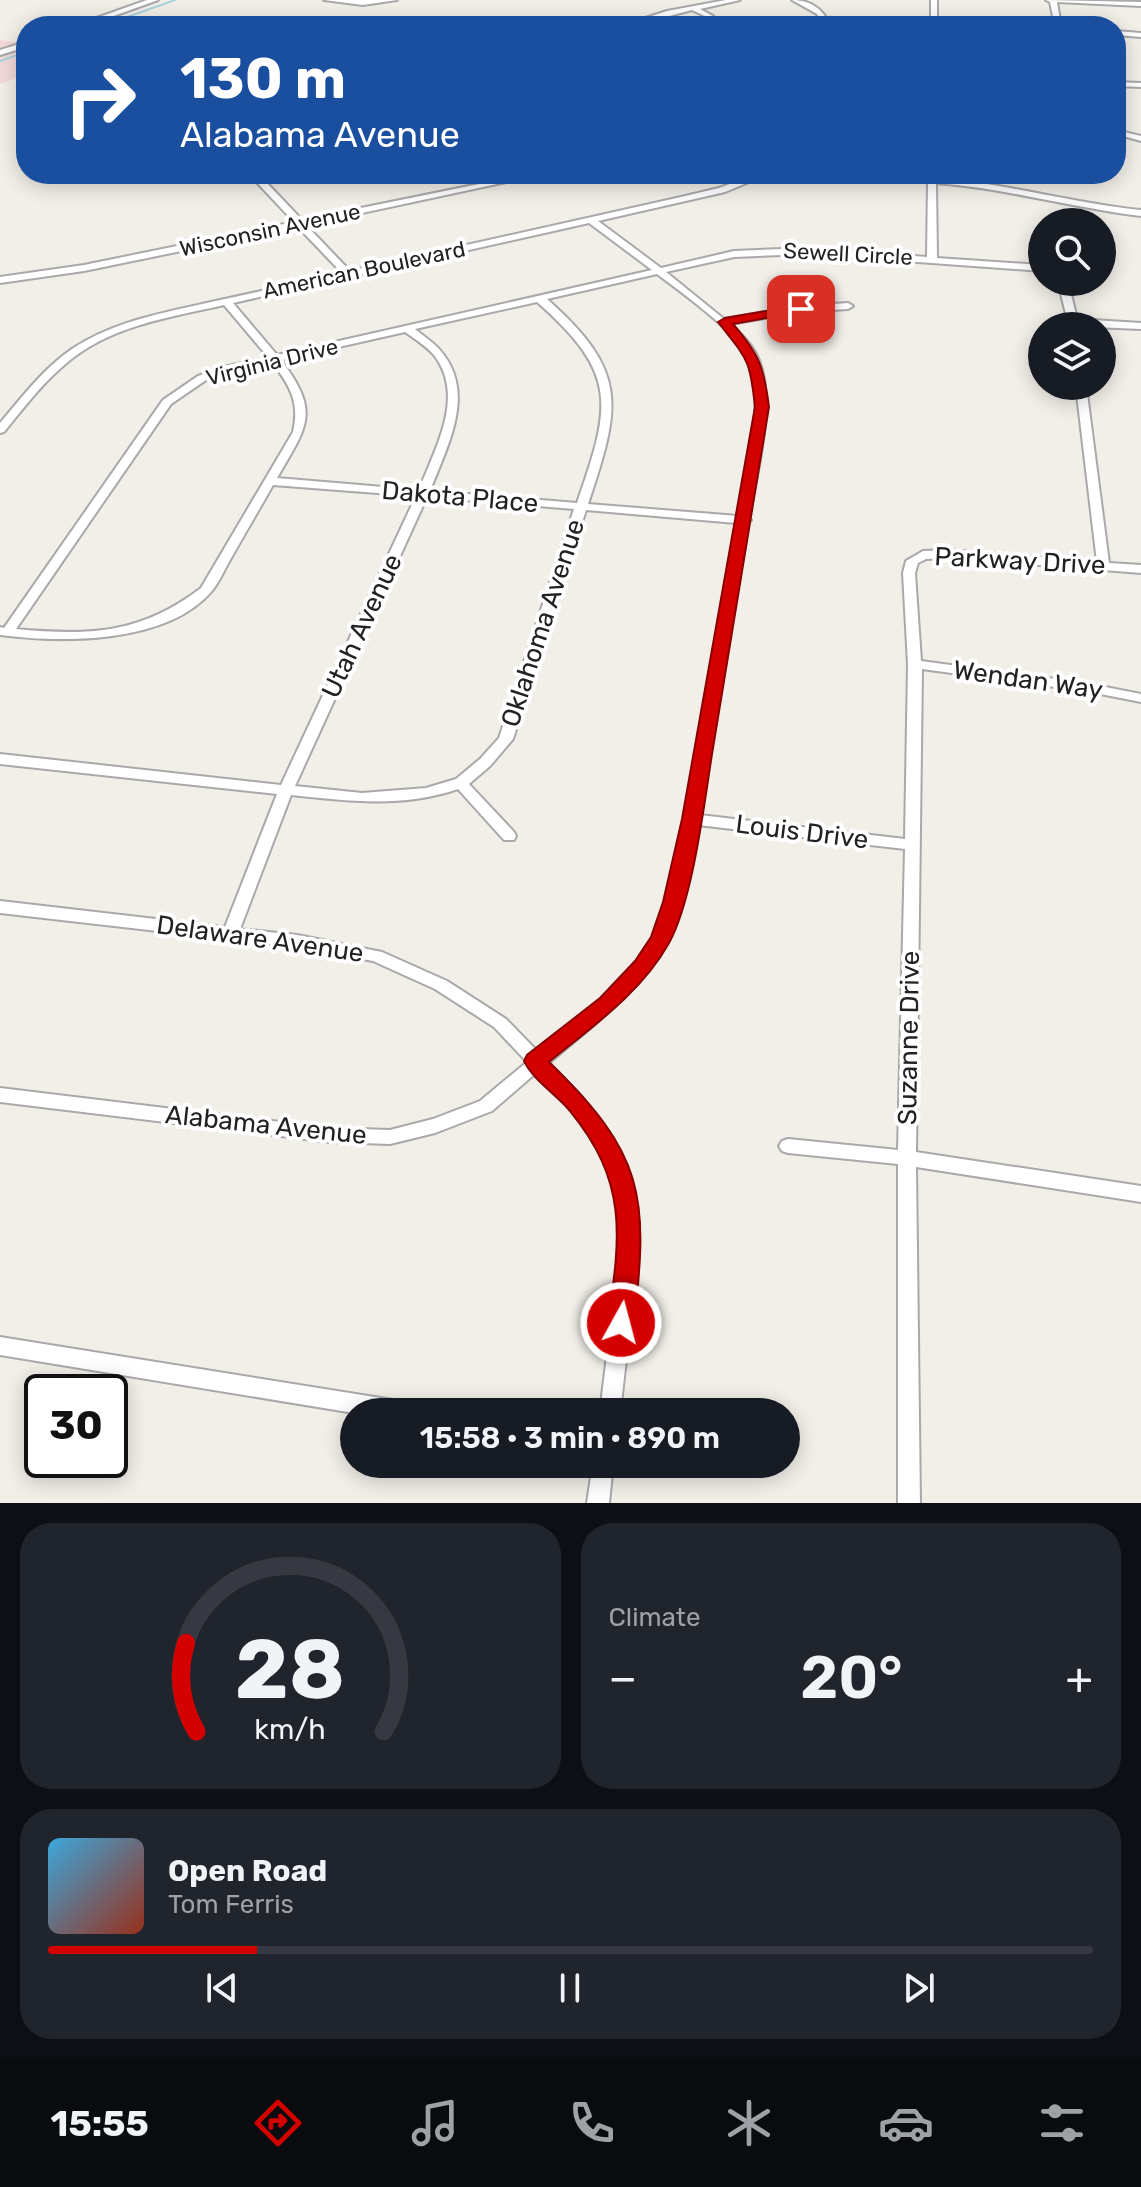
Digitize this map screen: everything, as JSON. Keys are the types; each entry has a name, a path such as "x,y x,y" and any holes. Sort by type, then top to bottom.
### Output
{"street":[{"path":"105,16 148,0"},
{"path":"327,0 351,3 394,0"},
{"path":"651,16 737,0"},
{"path":"795,0 824,16"},
{"path":"1052,0 1141,4"},
{"path":"693,8 709,16"},
{"path":"262,184 348,274"},
{"name":"Wisconsin Avenue","path":"0,280 63,272 492,184"},
{"name":"American Boulevard","path":"0,430 49,371 85,342 139,321 738,184"},
{"path":"932,184 932,259"},
{"path":"978,184 1097,208 1141,213"},
{"name":"Alabama Avenue","path":"0,1095 330,1135 390,1137 435,1126 486,1106 535,1061 607,1003 642,967 660,939 673,902 692,819 762,407 758,372 751,353 725,322 591,220"},
{"name":"Sewell Circle","path":"657,271 700,259 774,250 1028,267"},
{"name":"Virginia Drive","path":"3,632 167,402 202,378 657,271"},
{"name":"Oklahoma Avenue","path":"0,759 286,790 391,797 460,783 487,760 506,739 606,415 606,384 590,350 573,329 538,297"},
{"path":"3,632 67,637 107,635 152,625 187,608 206,590 298,432 302,413 298,394 225,300"},
{"path":"725,322 801,309 848,306"},
{"path":"1116,325 1141,326"},
{"name":"Utah Avenue","path":"230,934 286,790 423,493 450,424 454,390 447,367 435,350 408,329"},
{"path":"1083,400 1103,565"},
{"name":"Dakota Place","path":"271,481 745,520"},
{"name":"Parkway Drive","path":"909,573 912,561 923,555 1141,569"},
{"name":"Suzanne Drive","path":"909,573 915,664 907,1158 909,1503"},
{"name":"Wendan Way","path":"915,664 1085,687 1141,698"},
{"path":"460,783 509,836"},
{"name":"Louis Drive","path":"692,819 912,845"},
{"name":"Delaware Avenue","path":"0,907 297,941 376,956 441,985 500,1023 576,1102 603,1137 621,1174 629,1213 628,1264 612,1398"},
{"path":"788,1146 907,1158 1141,1194"},
{"path":"0,1346 340,1401"},
{"path":"598,1503 601,1478"}],"shaded area":[{"path":"0,40 16,42 16,78 0,84"}],"waterway":[{"path":"130,16 175,0"},
{"path":"0,61 16,55"}],"route":[{"path":"621,1323 628,1264 629,1213 621,1174 603,1137 576,1102 535,1061 607,1003 642,967 660,939 673,902 692,819 762,407 758,372 751,353 725,322 801,309"}]}
